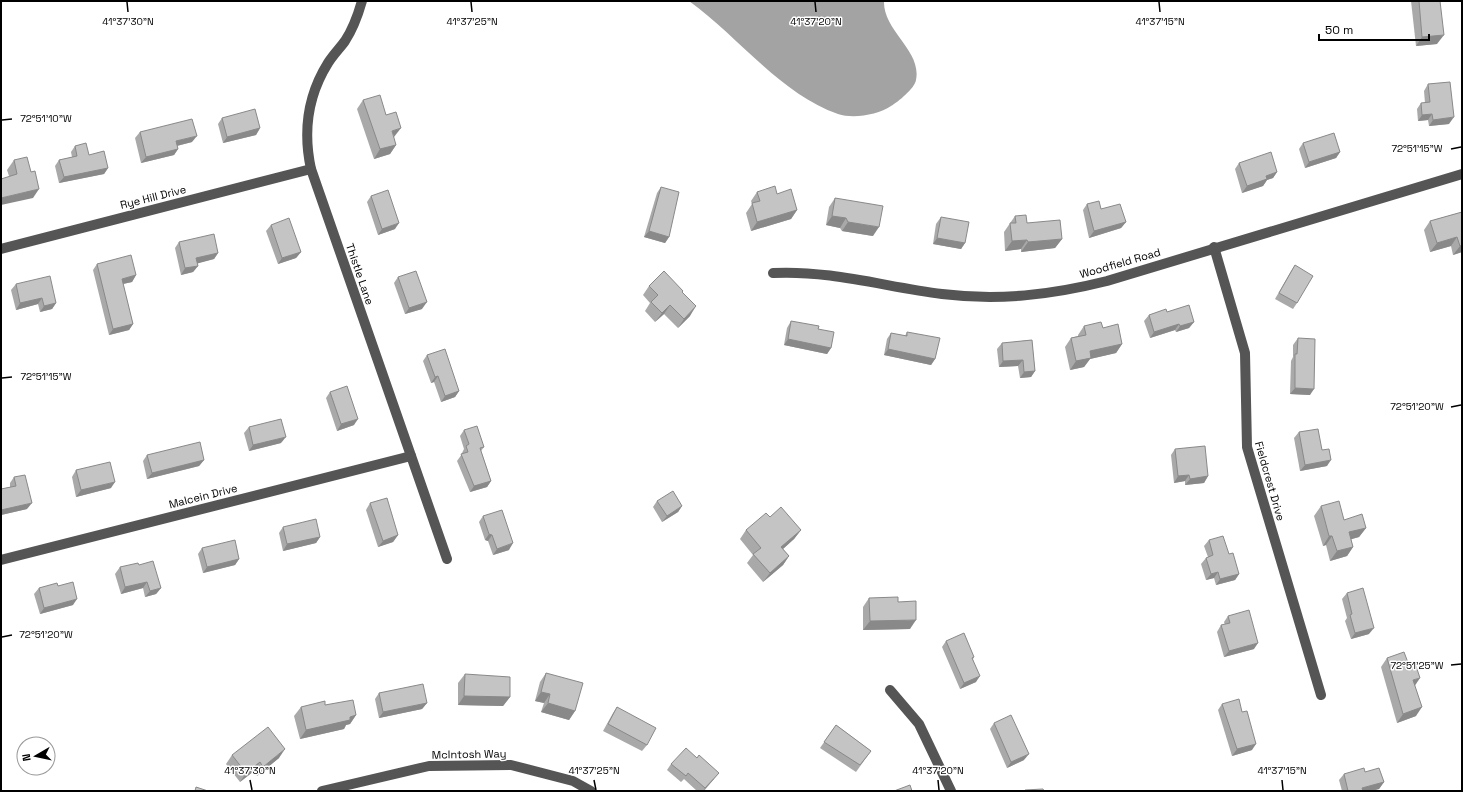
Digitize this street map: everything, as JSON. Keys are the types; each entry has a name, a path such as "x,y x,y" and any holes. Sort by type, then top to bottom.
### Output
{"street":[{"name":"Thistle Lane","path":"362,1 355,22 318,81 310,103 307,128 307,150 311,169 447,559"},
{"name":"Rye Hill Drive","path":"1,249 311,169"},
{"name":"Woodfield Road","path":"774,273 799,272 942,294 1015,297 1086,286 1462,174"},
{"name":"Fieldcrest Drive","path":"1214,248 1245,353 1246,447 1322,695"},
{"name":"Malcein Drive","path":"1,560 411,456"},
{"path":"890,690 919,724 951,791"},
{"name":"McIntosh Way","path":"322,791 429,766 511,765 573,781 591,791"}],"shaded area":[{"path":"689,1 884,1 885,12 889,22 913,59 916,69 915,83 913,87 898,101 879,112 858,116 838,114 817,105 778,79 707,15"}],"building":[{"path":"1419,1 1440,1 1444,35 1422,37"},
{"path":"1450,82 1454,117 1433,120 1432,114 1422,115 1421,103 1430,102 1428,84"},
{"path":"380,95 386,115 396,112 401,128 392,131 396,145 380,149 363,100"},
{"path":"255,109 260,128 227,137 222,118"},
{"path":"192,119 197,136 176,141 178,149 146,157 140,132"},
{"path":"1334,133 1340,152 1309,162 1303,143"},
{"path":"86,143 89,155 104,151 108,168 64,177 59,160 77,156 75,146"},
{"path":"1271,152 1277,172 1266,176 1267,179 1247,186 1239,163"},
{"path":"27,157 31,172 35,171 39,189 1,198 1,179 17,174 14,160"},
{"path":"775,186 777,194 791,189 797,210 757,222 752,203 760,201 757,192"},
{"path":"661,187 679,192 669,237 649,231"},
{"path":"388,190 399,223 382,229 371,196"},
{"path":"835,198 883,206 879,227 848,222 846,218 832,216"},
{"path":"1099,201 1101,209 1120,204 1126,222 1094,231 1087,204"},
{"path":"1462,212 1462,245 1460,246 1457,237 1437,243 1430,221"},
{"path":"1026,215 1027,223 1060,220 1062,239 1028,242 1027,240 1012,241 1010,223 1016,223 1015,216"},
{"path":"941,217 969,222 965,243 937,238"},
{"path":"289,218 301,252 282,258 271,225"},
{"path":"214,234 218,253 196,258 198,266 185,268 179,242"},
{"path":"131,255 136,275 122,279 133,324 113,329 97,264"},
{"path":"1295,265 1313,276 1297,303 1279,293"},
{"path":"416,271 427,302 409,308 398,277"},
{"path":"664,271 696,306 684,319 670,305 662,313 651,302 658,295 649,286"},
{"path":"50,276 56,303 44,306 42,298 20,303 16,284"},
{"path":"1189,305 1194,322 1180,326 1179,324 1154,332 1149,315 1166,309 1167,312"},
{"path":"791,321 819,326 818,329 834,332 831,348 788,339"},
{"path":"1101,322 1103,328 1118,324 1122,344 1090,351 1091,358 1076,361 1071,338 1086,335 1084,326"},
{"path":"907,332 940,338 935,359 888,349 891,333 907,336"},
{"path":"1298,338 1315,339 1314,389 1295,388 1295,354 1297,354"},
{"path":"1032,340 1035,371 1024,372 1023,360 1003,361 1002,343"},
{"path":"445,349 459,391 445,396 438,376 435,377 427,355"},
{"path":"347,386 358,419 341,424 330,392"},
{"path":"281,419 286,437 253,445 249,427"},
{"path":"477,426 484,447 480,448 491,481 474,486 461,454 468,452 466,446 469,444 464,430"},
{"path":"1318,429 1322,450 1329,449 1331,460 1305,465 1299,432"},
{"path":"200,442 204,460 152,473 147,455"},
{"path":"1205,446 1208,476 1190,479 1189,475 1178,476 1175,449"},
{"path":"110,462 115,482 81,490 76,470"},
{"path":"25,475 32,503 1,510 1,489 16,486 14,477"},
{"path":"673,491 682,506 667,516 657,501"},
{"path":"387,498 398,535 383,541 370,503"},
{"path":"1339,501 1344,520 1362,514 1366,528 1349,532 1353,547 1337,551 1332,536 1329,536 1321,506"},
{"path":"781,507 801,530 781,547 789,556 770,573 753,554 761,548 746,530 766,513 770,517"},
{"path":"502,510 513,543 497,549 492,535 489,534 483,516"},
{"path":"316,519 320,537 287,544 283,527"},
{"path":"1223,536 1229,554 1233,553 1239,574 1220,579 1218,572 1211,574 1206,558 1213,555 1209,540"},
{"path":"235,540 239,559 207,567 202,548"},
{"path":"153,561 161,588 150,591 147,582 125,587 120,567 138,563 139,565"},
{"path":"73,582 77,599 44,608 39,588 57,583 58,586"},
{"path":"1363,588 1374,628 1355,633 1350,615 1352,614 1347,593"},
{"path":"898,597 898,602 916,601 916,620 870,621 869,598"},
{"path":"1249,610 1258,643 1229,651 1221,625 1230,623 1228,616"},
{"path":"964,633 974,657 972,658 980,676 964,683 946,641"},
{"path":"1404,652 1410,668 1416,666 1420,678 1413,680 1422,707 1403,714 1387,658"},
{"path":"546,673 583,683 575,711 548,703 550,694 541,692"},
{"path":"465,674 510,677 510,697 464,696"},
{"path":"423,684 427,703 383,712 379,693"},
{"path":"1239,699 1242,712 1247,711 1256,744 1237,749 1222,704"},
{"path":"353,700 356,715 350,717 350,720 306,730 301,707 325,701 325,705"},
{"path":"617,707 656,728 647,745 608,724"},
{"path":"1011,715 1029,754 1011,762 994,723"},
{"path":"836,725 871,751 860,765 824,742"},
{"path":"268,727 285,749 263,767 260,762 246,773 232,755"},
{"path":"686,748 697,758 699,755 719,773 705,788 688,773 686,776 671,764"},
{"path":"1364,768 1365,772 1379,768 1384,782 1362,788 1363,791 1348,791 1344,774"},
{"path":"910,785 912,791 894,791"},
{"path":"196,787 208,791 195,791"},
{"path":"1043,789 1044,791 1025,791 1025,790"}]}
